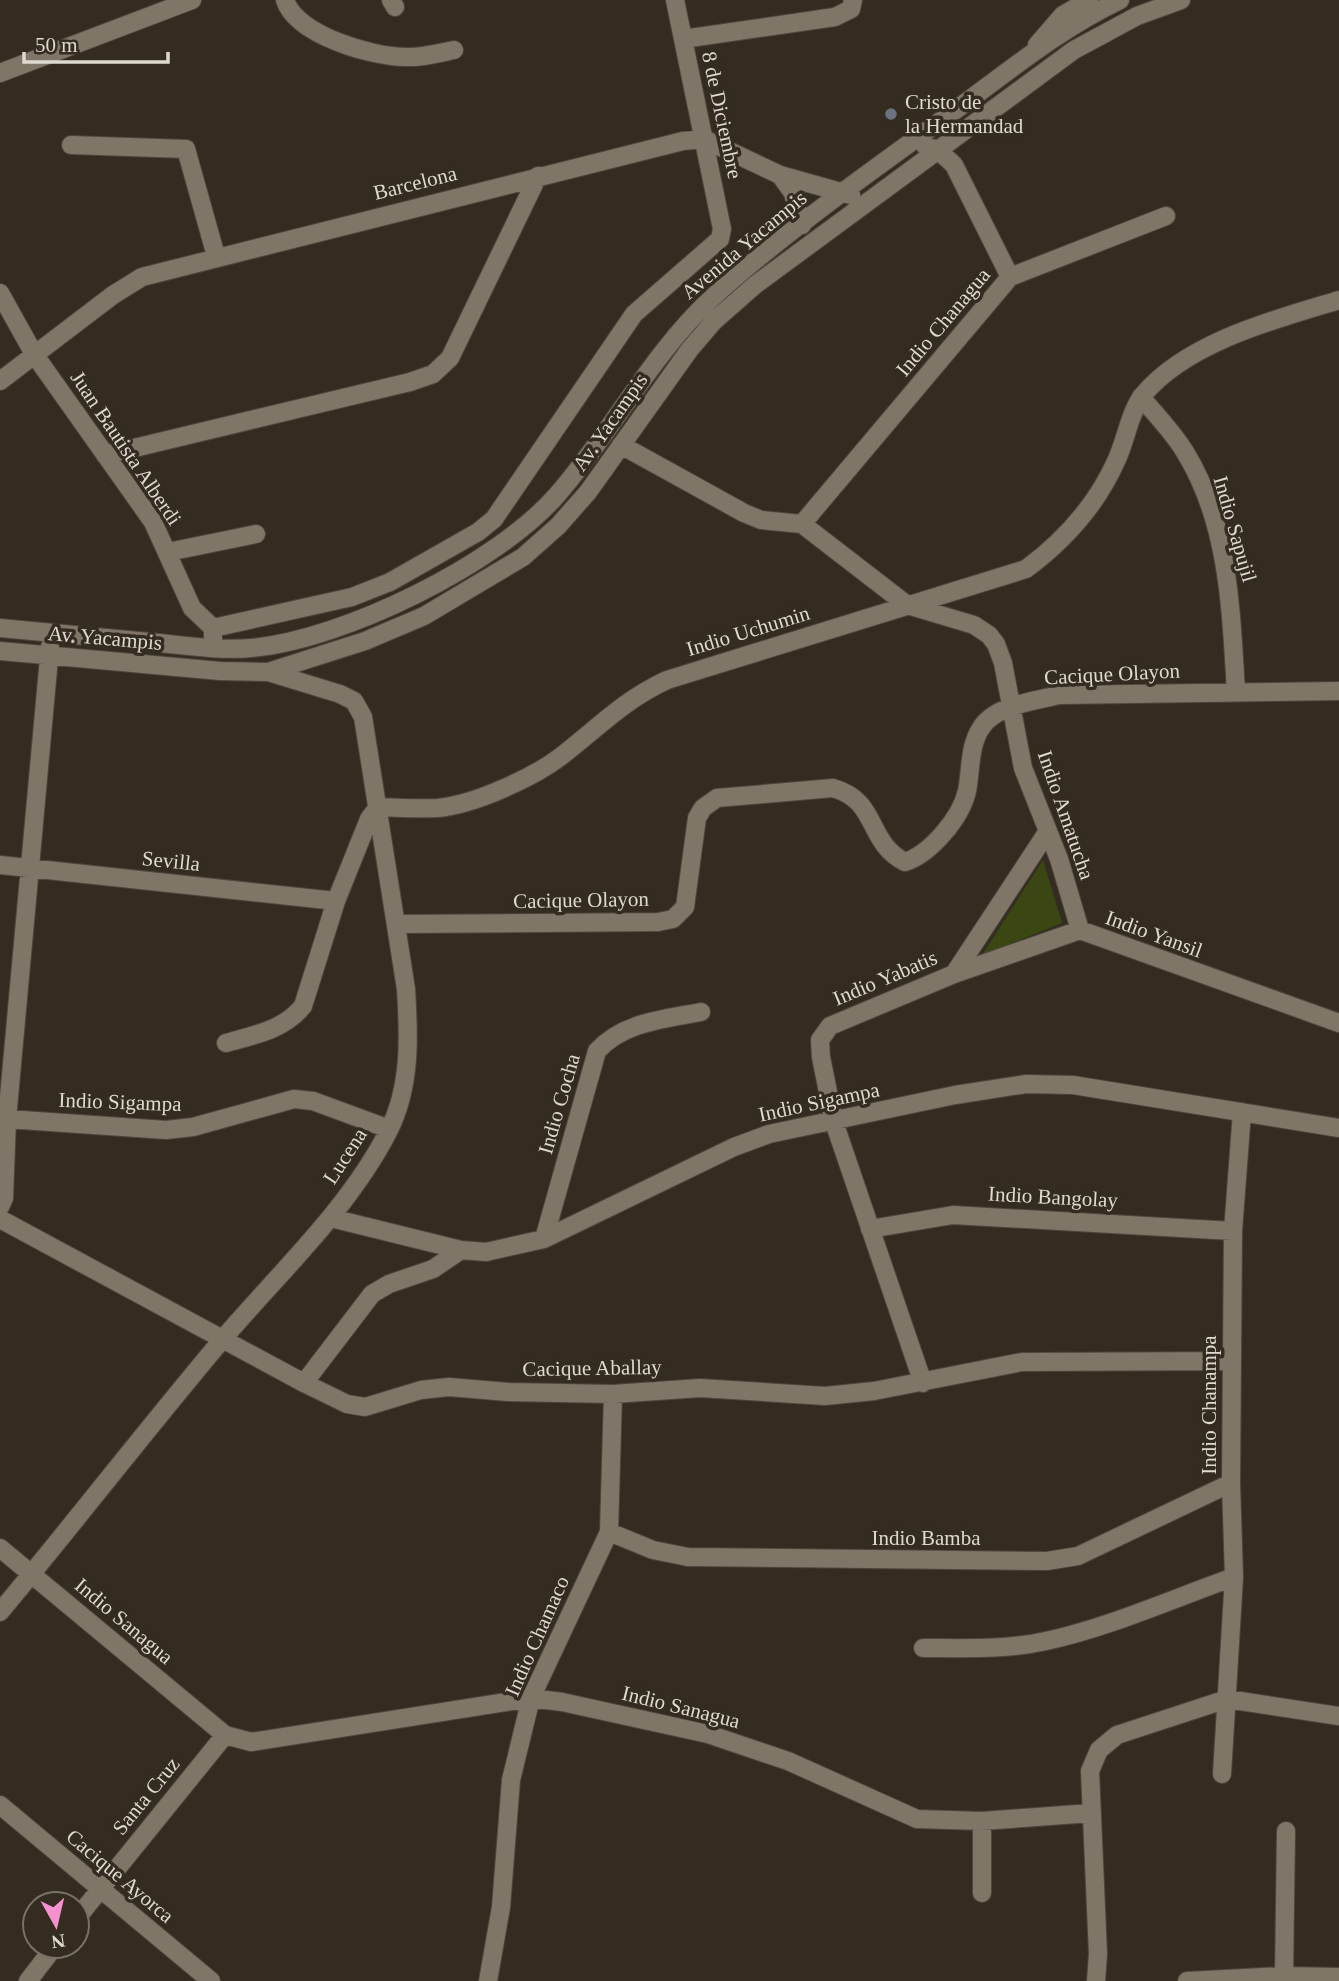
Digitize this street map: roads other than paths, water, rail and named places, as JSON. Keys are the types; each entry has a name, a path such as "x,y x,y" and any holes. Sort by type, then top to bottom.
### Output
{"street":[{"path":"0,73 192,0"},
{"path":"285,0 302,24 335,40 380,55 408,58 454,50"},
{"name":"8 de Diciembre","path":"213,628 352,597 390,582 478,532 494,519 634,314 720,239 722,229 675,0"},
{"path":"683,39 835,17 850,9 853,0"},
{"path":"1028,57 1063,15 1089,0"},
{"name":"Avenida Yacampis","path":"0,628 213,648 252,648 293,640 338,626 426,589 487,555 520,531 557,495 687,325 713,298 843,191 1028,57 1120,0"},
{"name":"Av. Yacampis","path":"0,651 268,672 365,641 424,616 513,564 558,526 588,492 714,321 755,285 865,201 1074,50 1137,16 1181,0"},
{"path":"704,139 780,175 843,191 865,201"},
{"name":"Barcelona","path":"0,382 34,354 142,277 538,176 683,141 704,139"},
{"path":"908,144 937,149 954,165 1010,277"},
{"path":"71,145 186,149 216,256"},
{"path":"780,175 793,193 802,225"},
{"path":"105,455 410,382 433,373 450,358 538,176"},
{"name":"Indio Chanagua","path":"802,524 1010,277 1166,216"},
{"name":"Juan Bautista Alberdi","path":"0,293 34,354 153,522 192,608 213,628"},
{"name":"Indio Uchumin","path":"378,807 438,808 460,804 537,772 563,755 614,710 658,684 1026,569 1054,548 1079,522 1116,461 1141,397 1163,375 1226,340 1266,322 1339,300"},
{"name":"Indio Sapujil","path":"1141,397 1185,452 1213,521 1229,587 1236,692"},
{"path":"621,444 744,513 761,520 802,524"},
{"name":"Indio Amatucha","path":"802,524 907,605 974,625 989,635 996,645 1003,663 1023,768 1048,831 1080,930"},
{"path":"168,552 256,534"},
{"path":"213,628 213,648"},
{"path":"0,1207 4,1198 7,1119 53,633"},
{"name":"Lucena","path":"0,1612 222,1339 331,1218 390,1129 405,1080 409,1035 398,924 365,725 354,701 268,672"},
{"name":"Cacique Olayon","path":"398,924 657,922 673,919 685,908 698,818 703,808 717,798 840,790 860,803 888,854 905,862 923,856 956,815 966,794 974,748 981,727 1011,707 1059,695 1339,691"},
{"path":"226,1043 276,1028 294,1017 303,1006 336,901 369,819 378,807"},
{"name":"Indio Yabatis","path":"923,1383 834,1122 820,1040 831,1026 954,974 1048,831"},
{"name":"Sevilla","path":"0,865 336,901"},
{"name":"Indio Yansil","path":"954,974 1080,930 1339,1023"},
{"name":"Indio Cocha","path":"544,1239 597,1051 610,1036 645,1022 701,1012"},
{"name":"Indio Sigampa","path":"331,1218 461,1250 486,1252 544,1239 734,1147 769,1133 834,1122 955,1095 1026,1084 1073,1085 1339,1128"},
{"name":"Indio Sigampa","path":"7,1119 166,1130 193,1127 294,1099 313,1101 390,1129"},
{"name":"Indio Chanampa","path":"1222,1773 1234,1577 1231,1361 1234,1231 1242,1112"},
{"name":"Indio Bangolay","path":"870,1229 953,1215 1234,1231"},
{"name":"Cacique Aballay","path":"0,1219 304,1383 347,1404 365,1407 421,1390 449,1387 508,1392 613,1394 700,1388 825,1396 923,1383 1022,1362 1231,1361"},
{"path":"304,1383 372,1294 389,1284 433,1269 461,1250"},
{"name":"Indio Chamaco","path":"488,1981 501,1907 510,1780 531,1698 609,1532 613,1394"},
{"name":"Indio Bamba","path":"609,1532 653,1550 688,1558 1047,1561 1078,1556 1231,1483"},
{"name":"Indio Sanagua","path":"0,1548 225,1735 251,1742 531,1698 562,1702 708,1734 788,1761 867,1799 918,1818 982,1821 1091,1813"},
{"path":"923,1648 998,1647 1046,1641 1104,1624 1234,1577"},
{"path":"1096,1981 1098,1954 1090,1771 1100,1750 1117,1735 1227,1699 1339,1716"},
{"name":"Santa Cruz","path":"91,1900 225,1735"},
{"name":"Cacique Ayorca","path":"0,1805 211,1981"},
{"path":"982,1821 982,1893"},
{"path":"1284,1976 1286,1831"},
{"path":"28,1981 44,1960"},
{"path":"1187,1981 1284,1976 1328,1978"}],"place":[{"name":"Cristo de la Hermandad","path":"891,114"}]}
